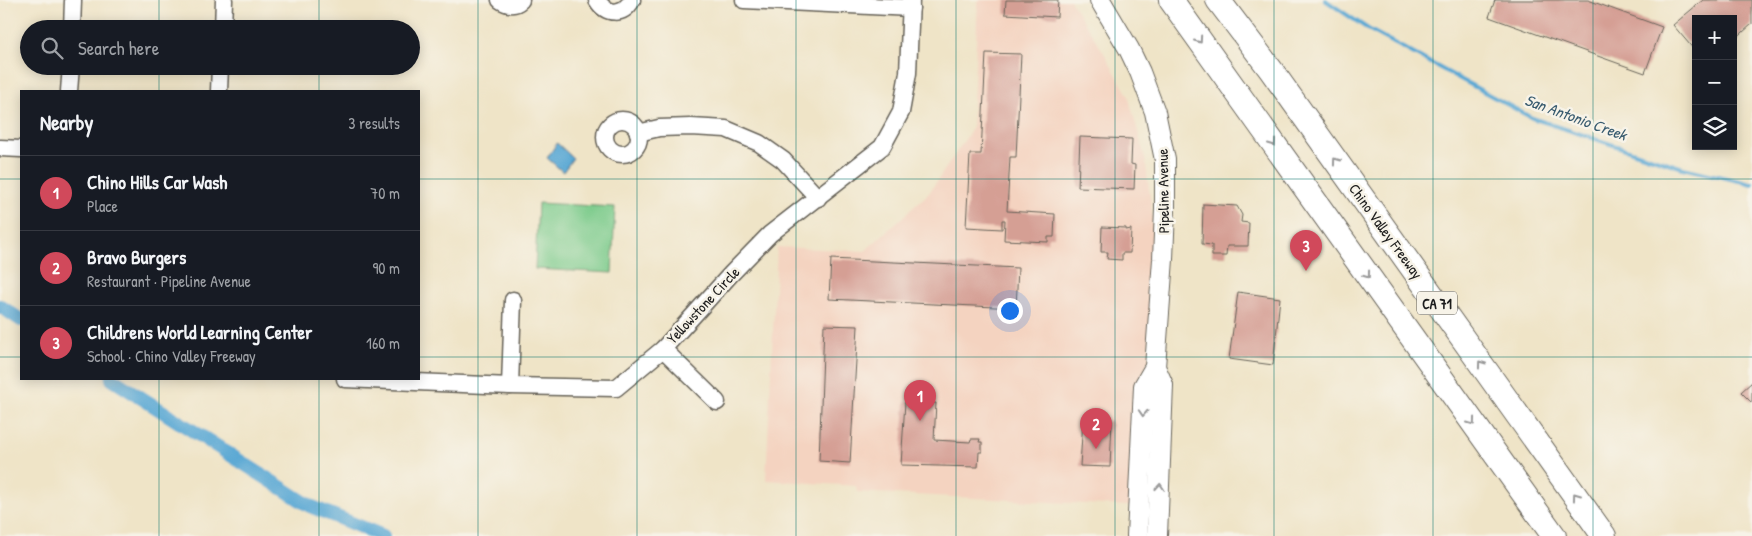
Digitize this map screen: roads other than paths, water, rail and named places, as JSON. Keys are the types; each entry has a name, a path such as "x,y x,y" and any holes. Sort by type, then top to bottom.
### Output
{"highway":[{"name":"CA 71","path":"1171,0 1554,536"},
{"name":"Chino Valley Freeway","path":"1218,0 1271,70 1604,536"}],"main road":[{"name":"Pipeline Avenue","path":"1100,0 1129,49 1143,79 1155,112 1165,160 1163,259 1155,367 1144,386 1137,536"},
{"name":"Pipeline Avenue","path":"1155,367 1164,385 1158,536"}],"street":[{"path":"72,20 73,0"},
{"path":"223,20 224,0"},
{"path":"500,0 508,4 514,4 521,0"},
{"path":"597,0 607,11 614,12 621,11 632,0"},
{"path":"744,0 911,4"},
{"name":"Yellowstone Circle","path":"368,380 616,388 663,349 770,234 882,147 901,112 908,73 911,4"},
{"path":"70,75 70,90"},
{"path":"219,90 220,75"},
{"path":"638,132 667,128 726,129 759,143 783,160 818,198"},
{"path":"0,148 20,149"},
{"path":"510,386 514,300"},
{"path":"663,349 717,402"}],"water":[{"path":"557,143 573,158 563,172 547,158"}],"waterway":[{"name":"San Antonio Creek","path":"1325,0 1368,29 1532,118 1683,168 1752,184"},
{"path":"0,306 20,319"},
{"path":"114,380 310,506 383,536"}],"place":[{"name":"Childrens World Learning Center","path":"1306,271"},
{"name":"Chino Hills Car Wash","path":"920,421"},
{"name":"Bravo Burgers","path":"1096,449"}]}
